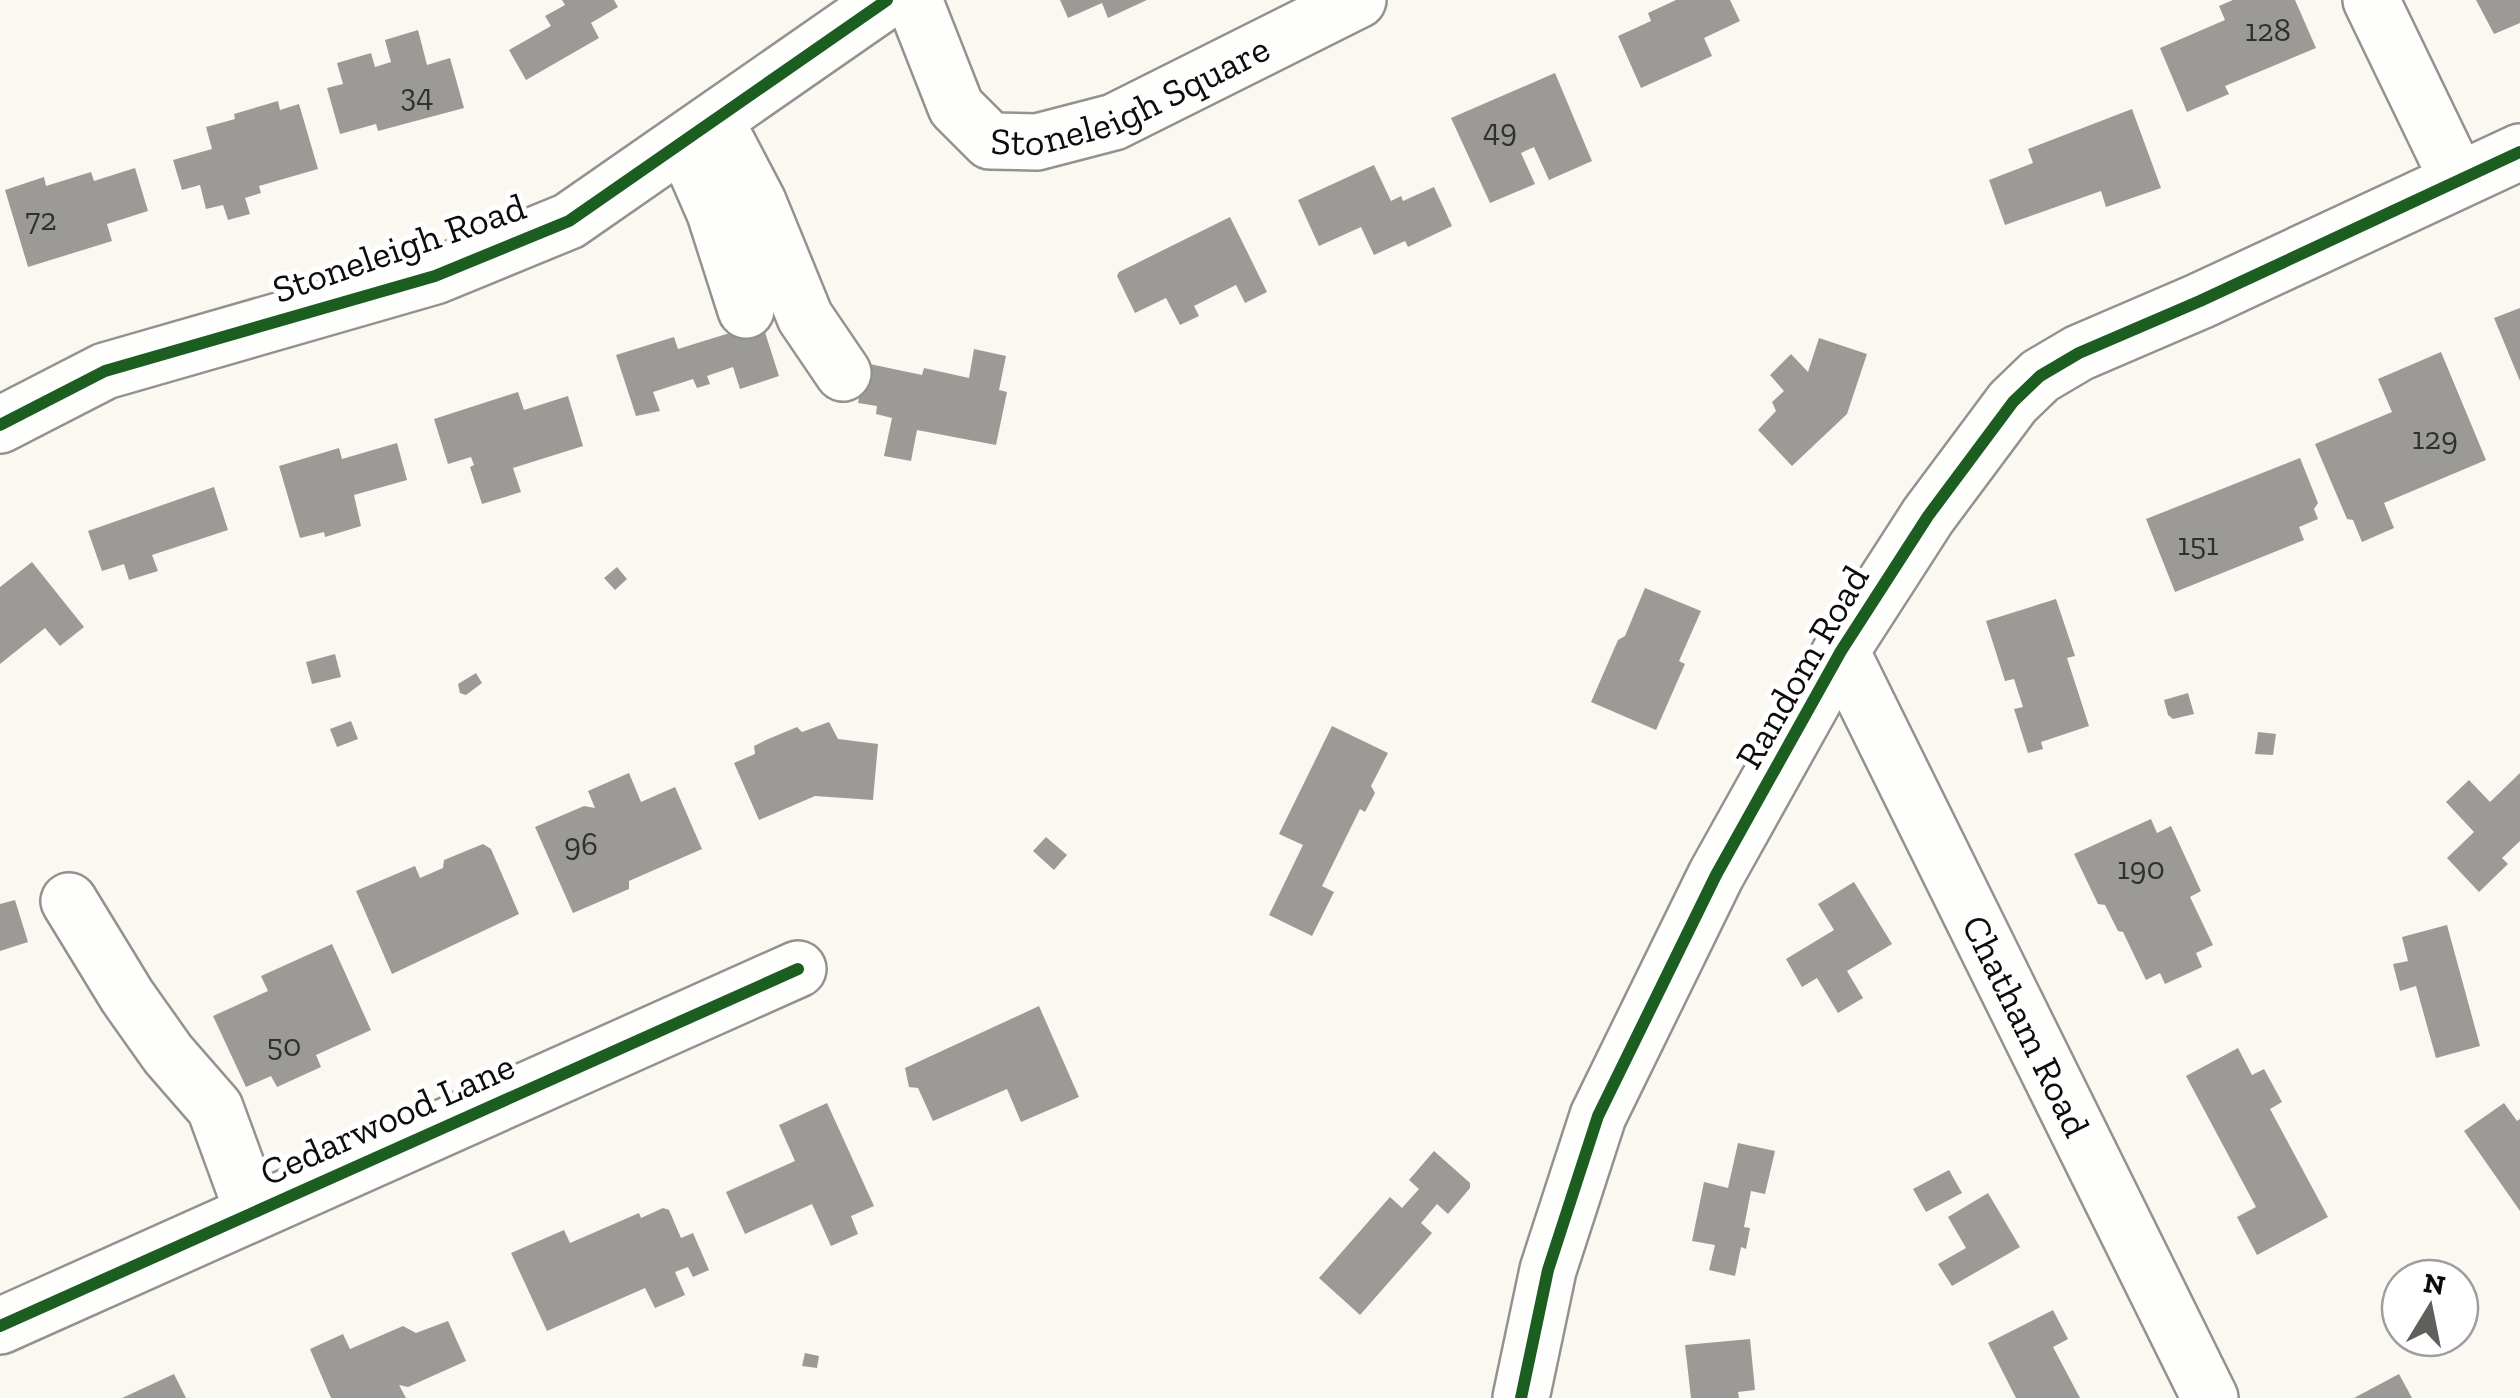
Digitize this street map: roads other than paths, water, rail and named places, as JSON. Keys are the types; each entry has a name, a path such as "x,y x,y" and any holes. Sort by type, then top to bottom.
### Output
{"street":[{"name":"Stoneleigh Road","path":"0,425 105,371 435,276 568,221 887,0"},
{"name":"Stoneleigh Square","path":"914,0 956,107 990,141 1037,142 1114,122 1358,0"},
{"path":"2371,0 2457,178"},
{"path":"699,131 715,213 746,310"},
{"path":"699,131 758,202 805,317 843,373"},
{"name":"Random Road","path":"1521,1398 1548,1270 1598,1116 1716,876 1841,651 1928,516 2013,402 2040,376 2079,352 2200,301 2457,178 2520,152"},
{"name":"Chatham Road","path":"1841,651 2210,1398"},
{"path":"69,902 168,1054 215,1108 254,1212"},
{"name":"Cedarwood Lane","path":"0,1326 798,969"}]}
